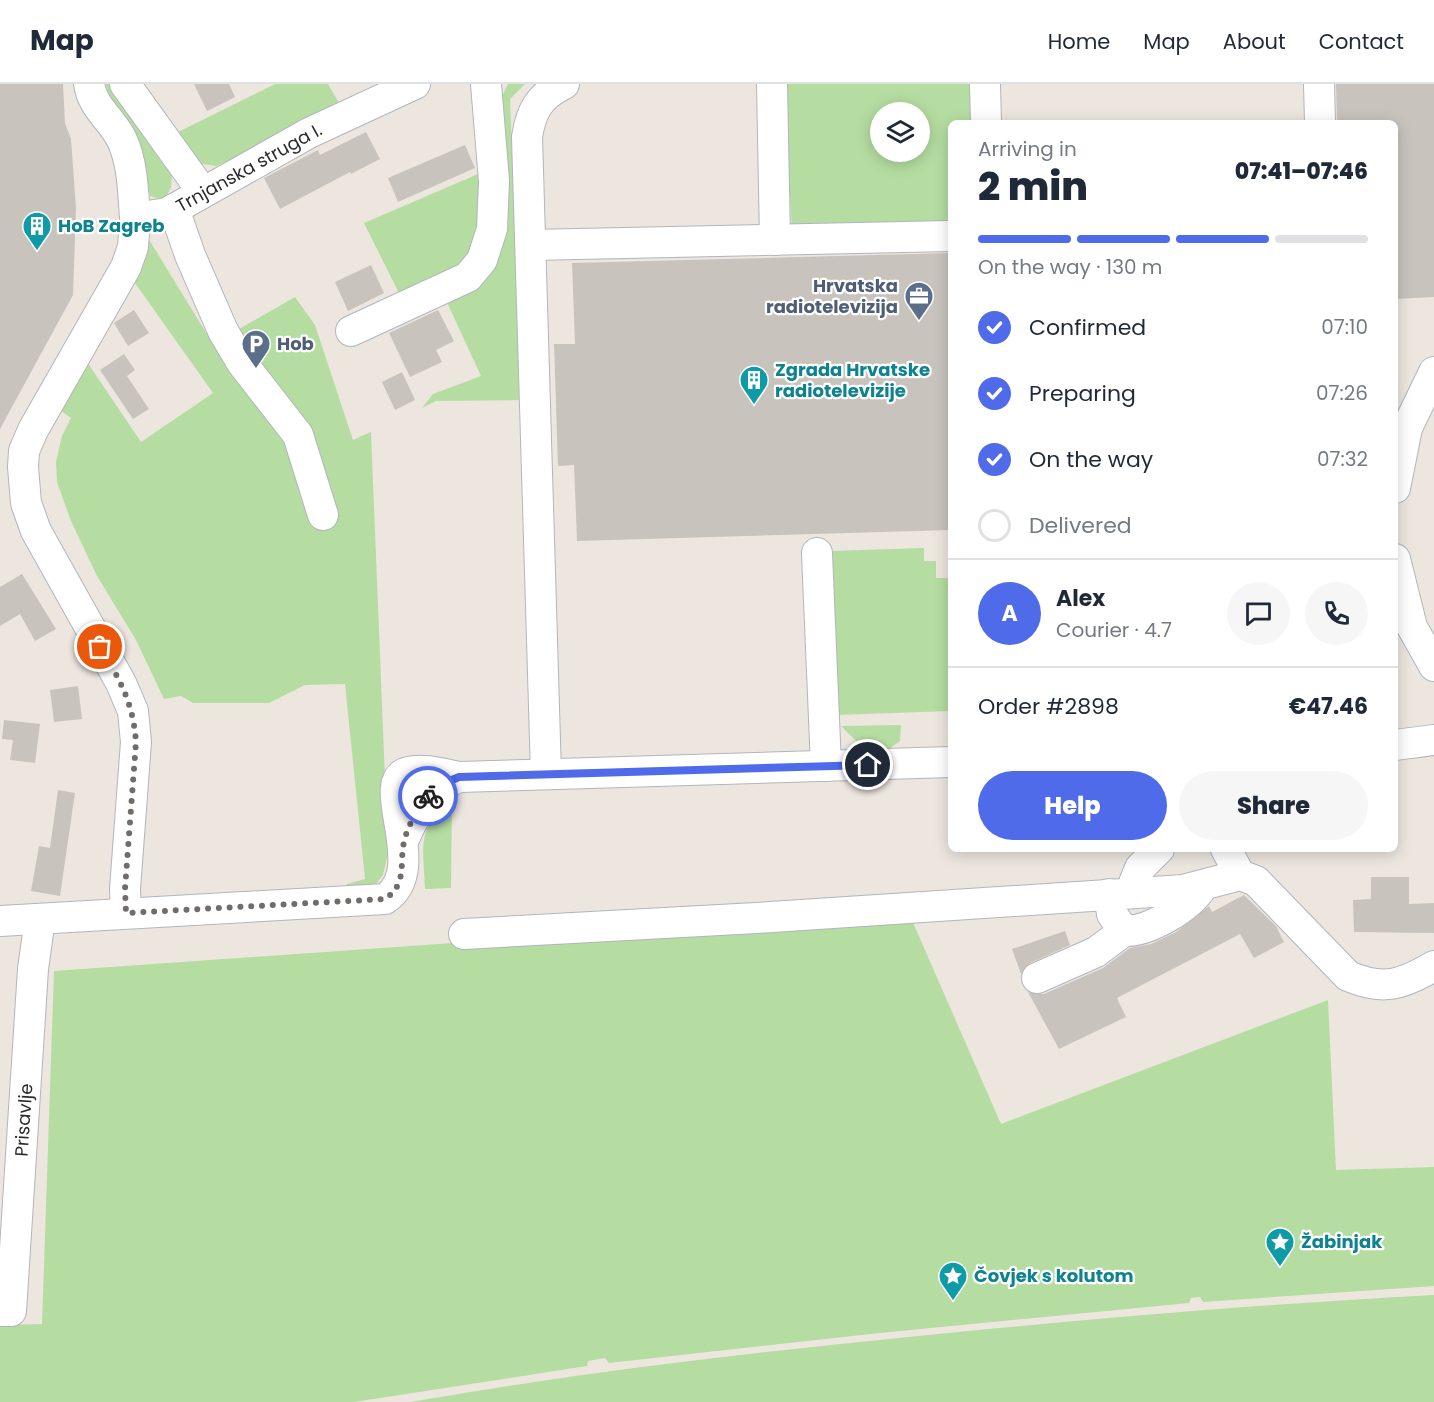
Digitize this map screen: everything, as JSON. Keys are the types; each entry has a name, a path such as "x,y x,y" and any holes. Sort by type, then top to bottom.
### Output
{"street":[{"path":"89,84 97,108 114,128 126,150 131,170 135,218 133,247 126,267 33,430 24,451 11,467 36,531 121,683 133,711 136,742 125,889 126,913"},
{"path":"125,84 202,191"},
{"name":"Trnjanska struga I.","path":"135,218 167,213 202,191 309,133 415,84"},
{"path":"351,331 468,277 482,260 492,230 494,181 489,97 486,84"},
{"path":"546,774 527,137 530,119 542,98 564,84"},
{"path":"772,84 775,240"},
{"path":"985,84 986,120"},
{"path":"1318,84 1320,120"},
{"path":"174,209 190,255 224,331 242,363 298,435 324,515"},
{"path":"531,245 948,236"},
{"path":"1398,473 1407,428 1434,372"},
{"path":"817,553 826,766"},
{"path":"1398,571 1412,627 1434,666"},
{"path":"1398,745 1434,740"},
{"path":"0,921 376,901 394,893 404,866 404,839 412,820 433,790 459,777 948,762"},
{"path":"1124,931 1112,914 1120,893 1156,852"},
{"path":"1228,852 1238,866 1240,875"},
{"path":"464,934 756,918 1120,893 1202,886 1240,875 1256,881 1348,975 1365,983 1381,986 1429,978"},
{"path":"1037,978 1096,952 1124,931 1136,932 1184,907 1195,898 1202,886"},
{"name":"Prisavlje","path":"0,1311 11,1311 33,969 40,919"}],"green space":[{"path":"106,84 110,84 172,173 171,187 166,197 159,199 150,196 147,179 144,178 104,89"},
{"path":"275,84 328,84 342,108 216,166 202,164 176,133"},
{"path":"508,84 525,84 510,99 521,400 436,401 422,408 433,394 481,376 445,298 486,275 501,98"},
{"path":"785,84 977,84 979,120 948,120 948,227 792,235"},
{"path":"485,171 484,219 467,265 403,301 364,223"},
{"path":"148,238 213,344 295,297 315,325 353,440 371,432 388,853 383,875 374,887 347,892 347,884 365,879 345,684 305,685 269,703 193,703 181,696 164,699 136,640 97,576 71,521 57,482 56,462 62,436 71,418 57,408 85,359 141,442 213,393 135,283"},
{"path":"924,548 924,561 936,561 936,578 948,578 948,711 835,715 830,551"},
{"path":"901,725 900,741 886,751 860,745 841,726"},
{"path":"452,800 451,888 425,889 424,839 432,820"},
{"path":"911,918 1001,1124 1328,1000 1336,1170 1434,1167 1434,1286 1203,1302 1200,1297 1191,1298 1189,1303 880,1333 609,1363 605,1358 588,1361 587,1366 354,1402 0,1402 0,1325 42,1324 54,971 467,942"},
{"path":"1434,1295 1434,1402 410,1402 604,1372 863,1342 1181,1312"}],"building":[{"name":"HoB Zagreb","path":"0,84 63,84 65,123 71,139 76,208 73,295 0,429"},
{"path":"194,84 229,84 235,97 207,111"},
{"path":"1336,84 1434,84 1434,297 1398,299 1398,120 1337,120"},
{"path":"366,132 380,159 280,209 264,178 318,150 320,155"},
{"path":"465,145 475,168 398,202 388,178"},
{"name":"Zgrada Hrvatske radiotelevizije","path":"948,253 948,530 577,541 574,465 558,466 554,344 575,344 572,263"},
{"path":"371,265 384,293 348,311 335,282"},
{"path":"134,310 149,333 128,346 114,323"},
{"path":"438,310 454,341 436,350 442,362 410,377 389,333"},
{"path":"124,354 135,370 127,376 149,409 133,419 100,370"},
{"path":"402,372 415,400 395,410 382,382"},
{"path":"22,574 56,629 35,641 20,614 0,626 0,587"},
{"path":"78,686 82,719 54,722 50,690"},
{"path":"4,720 40,724 35,763 10,760 13,740 2,739"},
{"path":"58,790 75,793 60,896 31,891 39,846 50,848"},
{"path":"1371,877 1409,877 1409,904 1434,903 1434,933 1354,932 1353,900 1371,899"},
{"path":"1244,895 1276,926 1284,942 1254,958 1240,934 1117,998 1126,1017 1059,1049 1028,992 1044,994 1103,968 1130,948 1151,944 1176,932 1209,906 1212,912"},
{"path":"1065,931 1070,945 1030,963 1021,974 1012,949"}],"way so far":[{"path":"100,647 125,690 135,720 136,742 125,889 126,913 385,899 394,893 400,883 404,866 404,839 412,820 428,796"}],"place":[{"name":"HoB Zagreb","path":"37,252"},
{"name":"Hrvatska radiotelevizija","path":"919,322"},
{"name":"Hob","path":"256,370"},
{"name":"Zgrada Hrvatske radiotelevizije","path":"754,406"},
{"name":"Žabinjak","path":"1280,1268"},
{"name":"Čovjek s kolutom","path":"953,1302"}],"route":[{"path":"428,796 440,785 459,777 868,765"}]}
